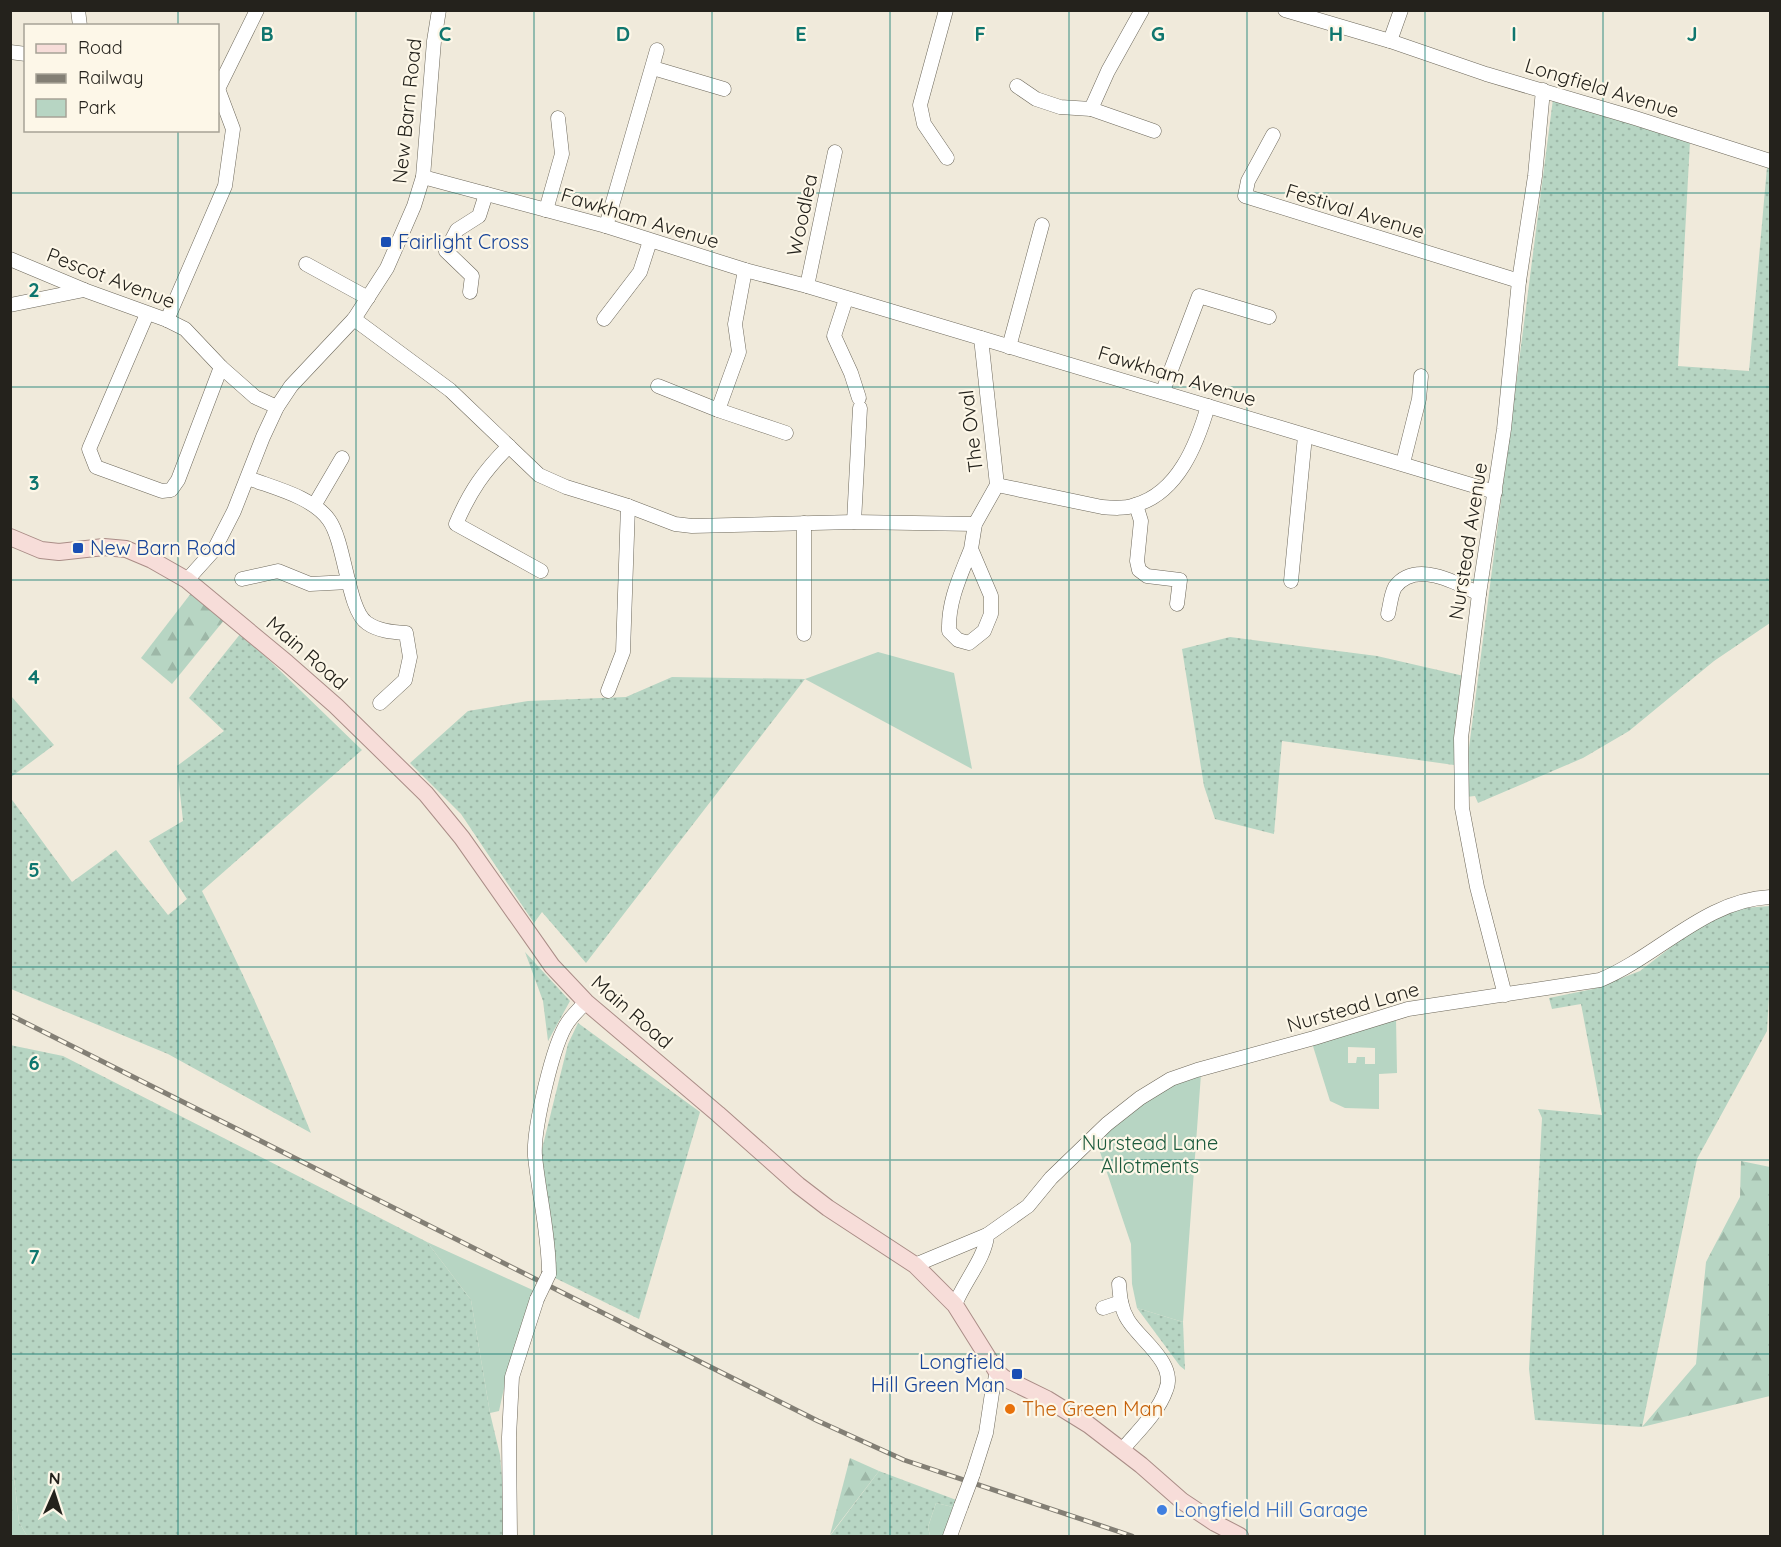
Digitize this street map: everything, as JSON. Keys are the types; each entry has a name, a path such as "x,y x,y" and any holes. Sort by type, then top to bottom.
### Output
{"main road":[{"name":"Main Road","path":"10,537 47,551 74,551 104,547 126,549 152,560 187,580 336,706 426,794 462,838 552,966 586,1002 798,1185 828,1208 915,1265 955,1305 997,1372 1004,1378 1081,1420 1122,1450 1182,1502 1240,1536"}],"street":[{"path":"219,87 256,10"},
{"name":"New Barn Road","path":"187,580 214,550 234,511 277,407 291,386 354,319 387,268 414,206 423,177 434,41 439,10"},
{"path":"946,10 920,105 927,130 947,158"},
{"path":"1091,110 1108,71 1142,10"},
{"name":"Longfield Avenue","path":"1285,10 1770,161"},
{"path":"1390,41 1401,10"},
{"path":"606,226 657,50"},
{"path":"653,68 724,89"},
{"path":"1017,86 1036,99 1060,107 1091,110 1154,131"},
{"name":"Nurstead Avenue","path":"1505,995 1477,887 1461,795 1461,738 1479,594 1504,429 1519,281 1535,176 1544,90"},
{"path":"167,320 225,186 233,129 219,92"},
{"path":"546,210 562,154 558,118"},
{"name":"Festival Avenue","path":"1273,135 1248,181 1245,196 1519,281"},
{"name":"Woodlea","path":"807,286 835,152"},
{"name":"Fawkham Avenue","path":"423,177 606,226 745,270 807,286 1163,391 1495,492"},
{"path":"470,292 472,276 446,251 457,230 479,216 486,194"},
{"path":"1009,347 1042,225"},
{"path":"604,319 640,272 650,241"},
{"name":"Pescot Avenue","path":"10,259 84,290 167,320 184,329 221,367 255,397 277,407"},
{"path":"306,264 368,298"},
{"path":"718,410 739,352 735,324 745,270"},
{"path":"10,305 84,290"},
{"path":"1163,391 1199,296 1269,317"},
{"path":"846,299 834,336 851,373 860,403 854,522"},
{"path":"147,314 89,449 96,467 162,491 171,490 178,480 221,367"},
{"path":"354,319 450,390 539,475 566,488 628,506 675,524 854,522 975,524"},
{"name":"The Oval","path":"971,549 991,596 991,614 984,632 969,643 958,640 949,631 948,613 952,595 971,549 975,524 997,485 981,338"},
{"path":"1403,463 1419,399 1421,376"},
{"path":"658,386 718,410 786,433"},
{"path":"997,485 1102,507 1119,508 1136,505 1153,497 1177,473 1195,444 1208,406"},
{"path":"1291,581 1305,436"},
{"path":"509,446 481,475 468,496 456,524 541,571"},
{"path":"315,504 342,459"},
{"path":"248,478 315,504 329,520 339,541 354,600 364,621 377,628 406,633 410,657 405,680 380,703"},
{"path":"1136,505 1141,521 1137,561 1139,570 1147,576 1180,575 1177,604"},
{"path":"608,691 623,652 628,506"},
{"path":"804,523 804,634"},
{"path":"242,579 259,573 278,571 310,584 349,582"},
{"path":"1388,614 1394,588 1404,579 1419,573 1454,581 1479,594"},
{"name":"Nurstead Lane","path":"915,1265 987,1235 1028,1206 1051,1178 1107,1124 1140,1098 1171,1079 1408,1009 1600,980 1623,970 1708,914 1758,898 1770,897"},
{"path":"510,1536 509,1437 512,1377 537,1299 549,1274 546,1221 535,1153 540,1117 558,1040 568,1022 586,1002"},
{"path":"955,1305 960,1290 986,1246 987,1235"},
{"path":"1119,1284 1120,1302 1129,1323 1163,1363 1168,1388 1157,1407 1122,1450"},
{"path":"1103,1308 1120,1302"},
{"path":"950,1536 986,1433 997,1372"}],"green space":[{"path":"1553,99 1690,141 1678,366 1749,371 1767,167 1770,168 1770,623 1714,661 1629,731 1583,758 1478,803 1475,796 1465,797 1467,763"},
{"path":"192,592 225,619 172,684 141,658"},
{"path":"241,633 362,750 202,891 259,1010 311,1133 168,1054 11,989 10,797 72,882 116,850 168,915 187,899 149,841 183,821 177,766 224,731 189,698"},
{"path":"1230,637 1377,656 1464,676 1454,765 1282,741 1274,834 1215,819 1204,786 1182,649"},
{"path":"878,652 954,673 972,769 805,679"},
{"path":"672,677 805,679 586,963 542,912 534,923 461,814 410,763 468,711 528,701 626,697"},
{"path":"11,696 54,745 10,777"},
{"path":"1770,906 1767,1031 1697,1159 1642,1427 1535,1420 1529,1369 1542,1118 1538,1109 1602,1115 1581,1004 1552,1009 1549,998 1593,989 1640,971 1706,920 1743,908"},
{"path":"525,952 570,1001 548,1041 543,1001"},
{"path":"1396,1018 1397,1073 1379,1074 1379,1109 1345,1108 1330,1101 1312,1043","holes":["1348,1047 1375,1048 1375,1064 1365,1064 1365,1057 1357,1057 1356,1063 1348,1063"]},
{"path":"578,1023 700,1112 639,1319 553,1277 541,1153 568,1044"},
{"path":"10,1045 63,1056 427,1242 471,1300 490,1413 500,1455 507,1536 27,1536 19,1522 10,1442"},
{"name":"Nurstead Lane Allotments","path":"1201,1074 1183,1322 1137,1308 1132,1284 1131,1244 1097,1143 1119,1121 1144,1102 1172,1086"},
{"path":"1741,1161 1770,1167 1770,1396 1642,1427 1696,1364 1706,1262 1740,1197"},
{"path":"427,1242 537,1292 508,1370 499,1411 490,1413 471,1300"},
{"path":"1137,1308 1183,1322 1185,1370 1180,1366"},
{"path":"10,1442 19,1522 27,1536 11,1536"},
{"path":"850,1458 879,1471 830,1535"},
{"path":"879,1471 959,1501 953,1507 936,1503 928,1527 930,1536 830,1536"},
{"path":"936,1503 953,1507 944,1536 930,1536 928,1527"}],"railway":[{"path":"10,1015 818,1421 904,1460 1132,1536"}],"place":[{"name":"Fairlight Cross","path":"386,242"},
{"name":"New Barn Road","path":"78,548"},
{"name":"Longfield Hill Green Man","path":"1017,1374"},
{"name":"The Green Man","path":"1010,1409"},
{"name":"Longfield Hill Garage","path":"1162,1510"}]}
